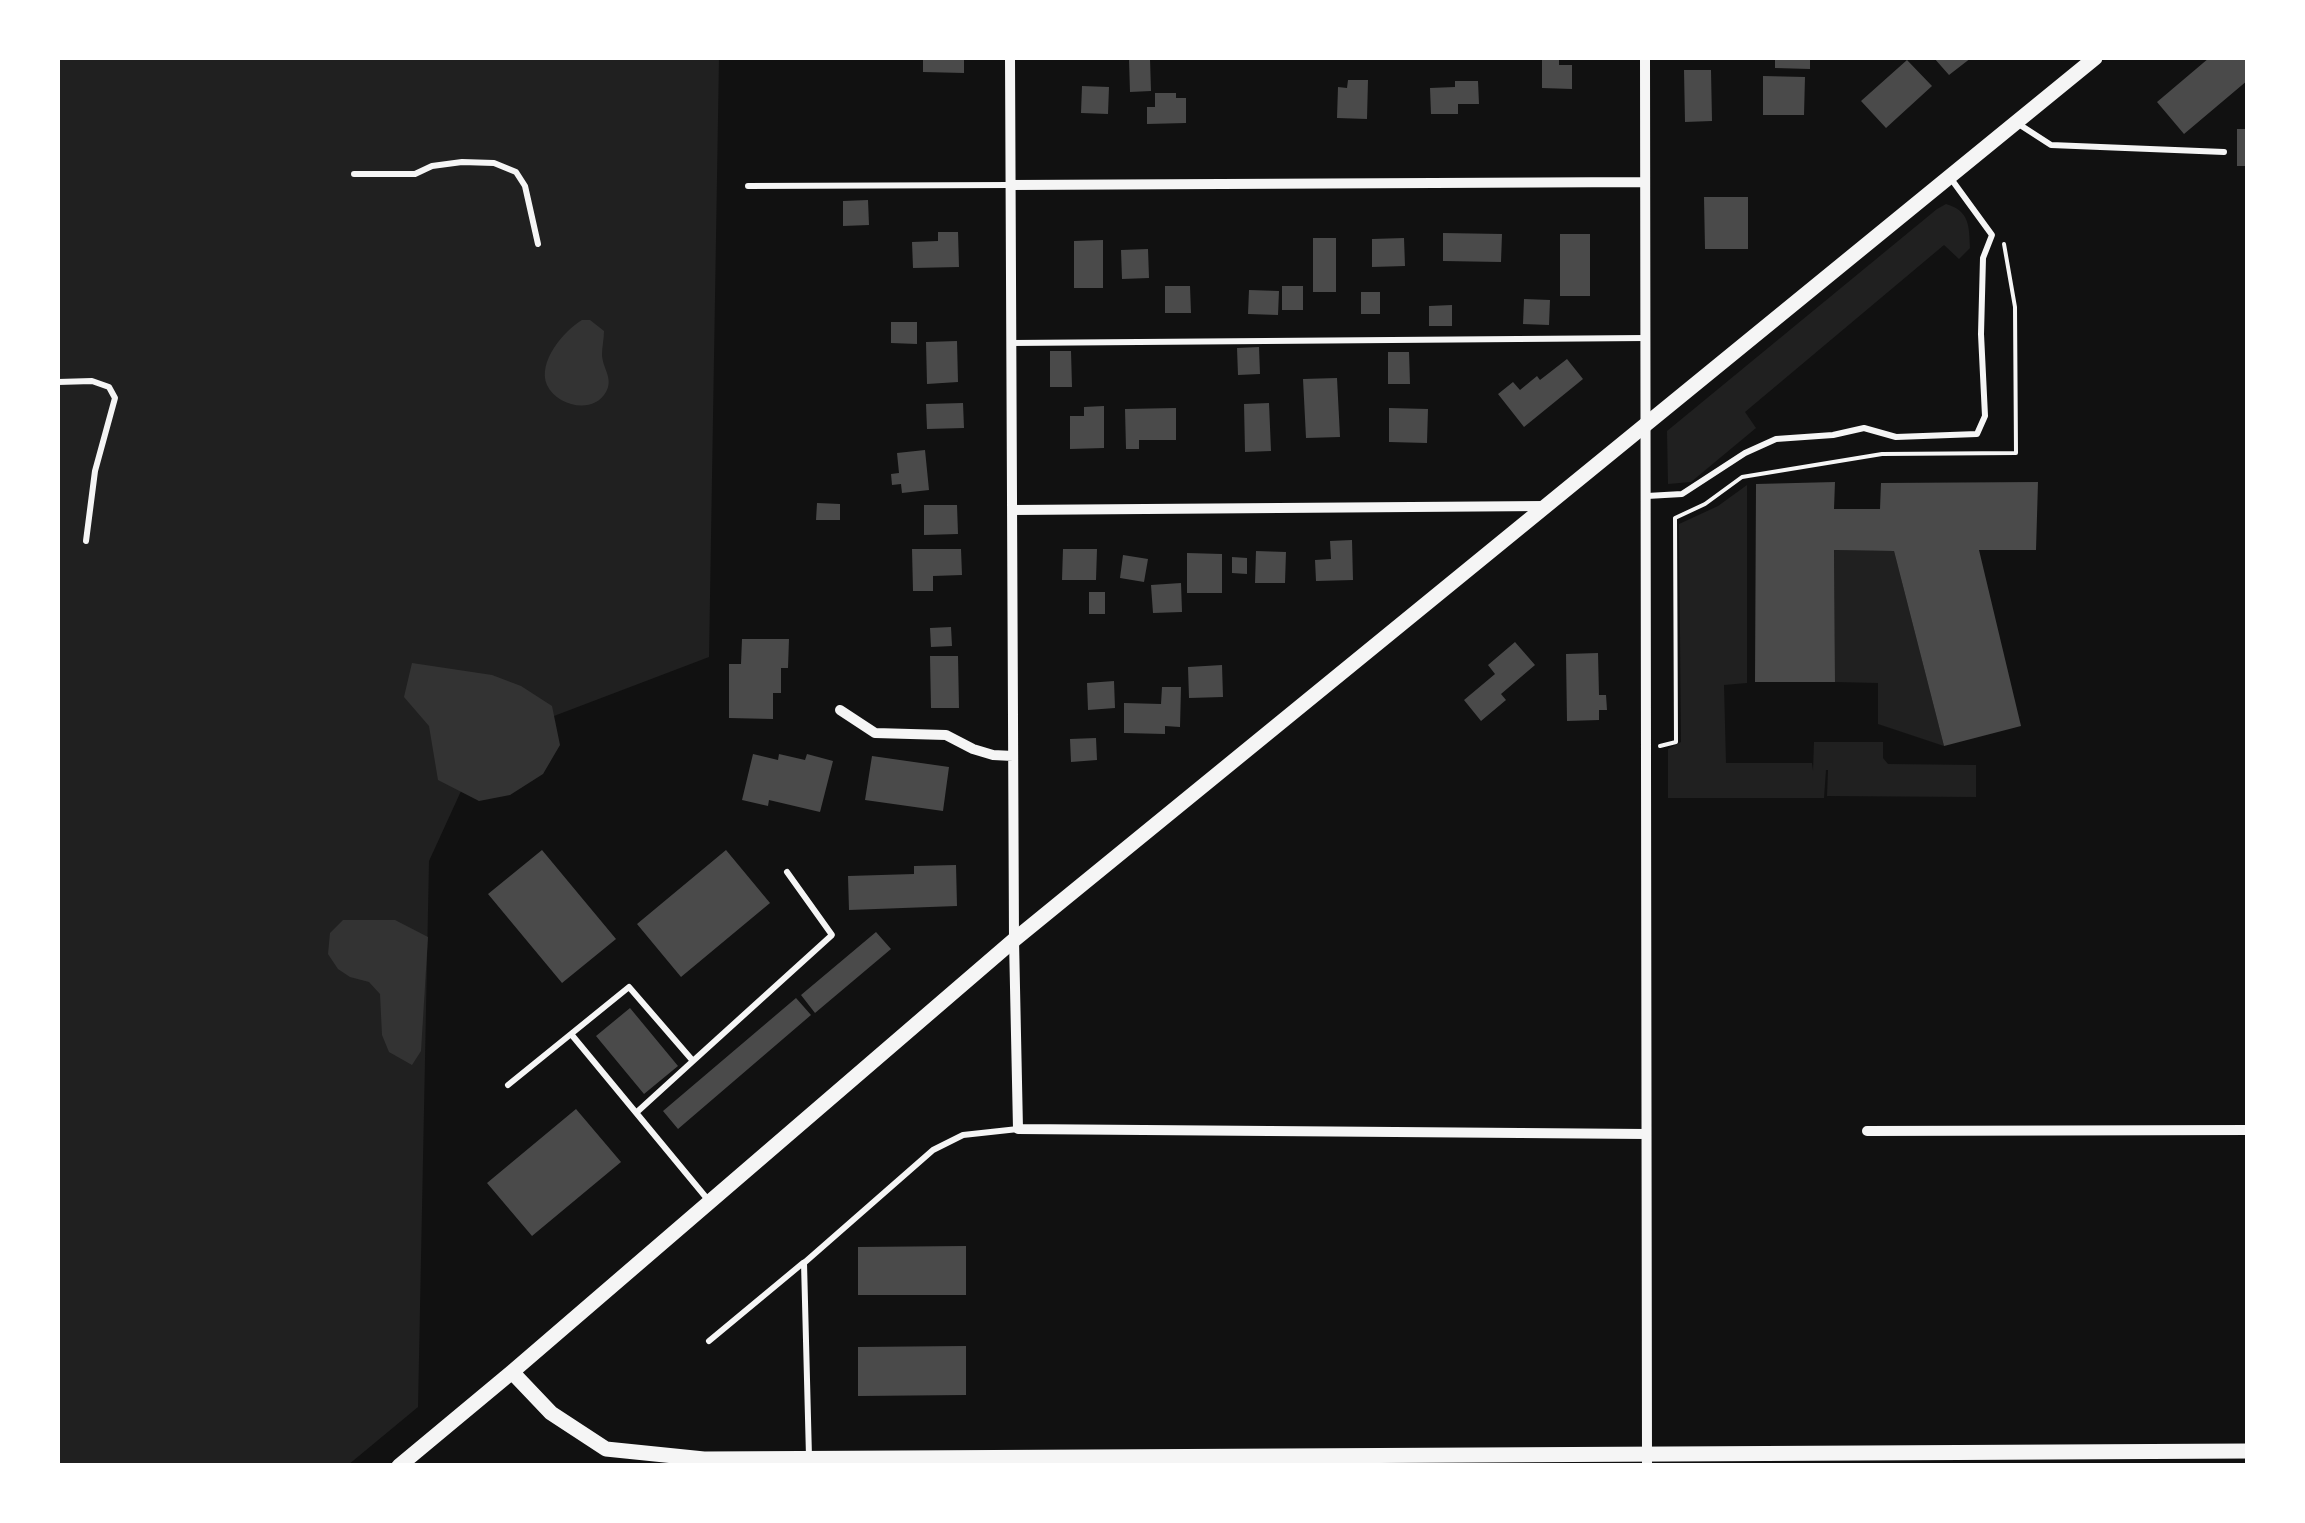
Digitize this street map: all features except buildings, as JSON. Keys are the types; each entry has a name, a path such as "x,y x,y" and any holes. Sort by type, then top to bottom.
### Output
{"street":[{"path":"1010,58 1018,1129 1646,1134"},
{"path":"1645,58 1647,1460"},
{"path":"399,1466 1014,940 2095,58"},
{"path":"1010,185 1645,182"},
{"path":"1012,510 1546,506"},
{"path":"840,710 875,733 946,736 993,755 1013,756"},
{"path":"1866,1132 2248,1130"},
{"path":"512,1372 550,1413 606,1449 722,1462 1647,1460 2248,1451"}],"lane":[{"path":"2016,122 2051,146 2224,152"},
{"path":"354,174 415,174 432,166 462,162 494,164 516,172 525,186 538,244"},
{"path":"1645,496 1682,494 1744,453 1776,439 1833,435 1864,428 1896,436 1977,434 1985,416 1981,334 1984,258 1992,235 1949,176"},
{"path":"748,186 1010,185"},
{"path":"1011,342 1645,338"},
{"path":"58,382 92,381 109,387 115,398 96,471 86,541"},
{"path":"636,1112 832,935 787,872"},
{"path":"508,1085 628,987 694,1061"},
{"path":"571,1034 710,1202"},
{"path":"709,1340 933,1150 964,1135 1018,1129"},
{"path":"804,1262 809,1459"}],"path":[{"path":"1646,750 1676,742 1675,518 1706,504 1742,477 1882,454 2016,454 2015,307 2003,238"}],"shaded area":[{"path":"58,58 719,58 709,657 483,743 429,861 418,1407 348,1465 58,1465"},
{"path":"1946,204 1964,215 1970,248 1959,259 1944,245 1745,412 1756,428 1691,482 1668,484 1667,431"},
{"path":"582,320 590,320 604,331 602,354 609,382 606,392 593,404 575,405 552,392 545,376 554,348"},
{"path":"1747,485 1747,683 1724,685 1726,763 1812,763 1813,771 1814,742 1883,742 1883,758 1888,764 1976,765 1976,797 1827,796 1826,770 1824,798 1668,798 1668,749 1681,742 1679,524 1718,506"},
{"path":"1834,550 1894,551 1944,746 1878,724 1878,683 1835,682"},
{"path":"412,663 492,675 521,686 552,706 560,745 543,774 510,795 479,801 438,780 429,726 404,697"},
{"path":"343,920 395,920 428,937 421,1051 412,1065 389,1052 382,1035 380,994 369,982 338,969 328,954 330,933"}]}
